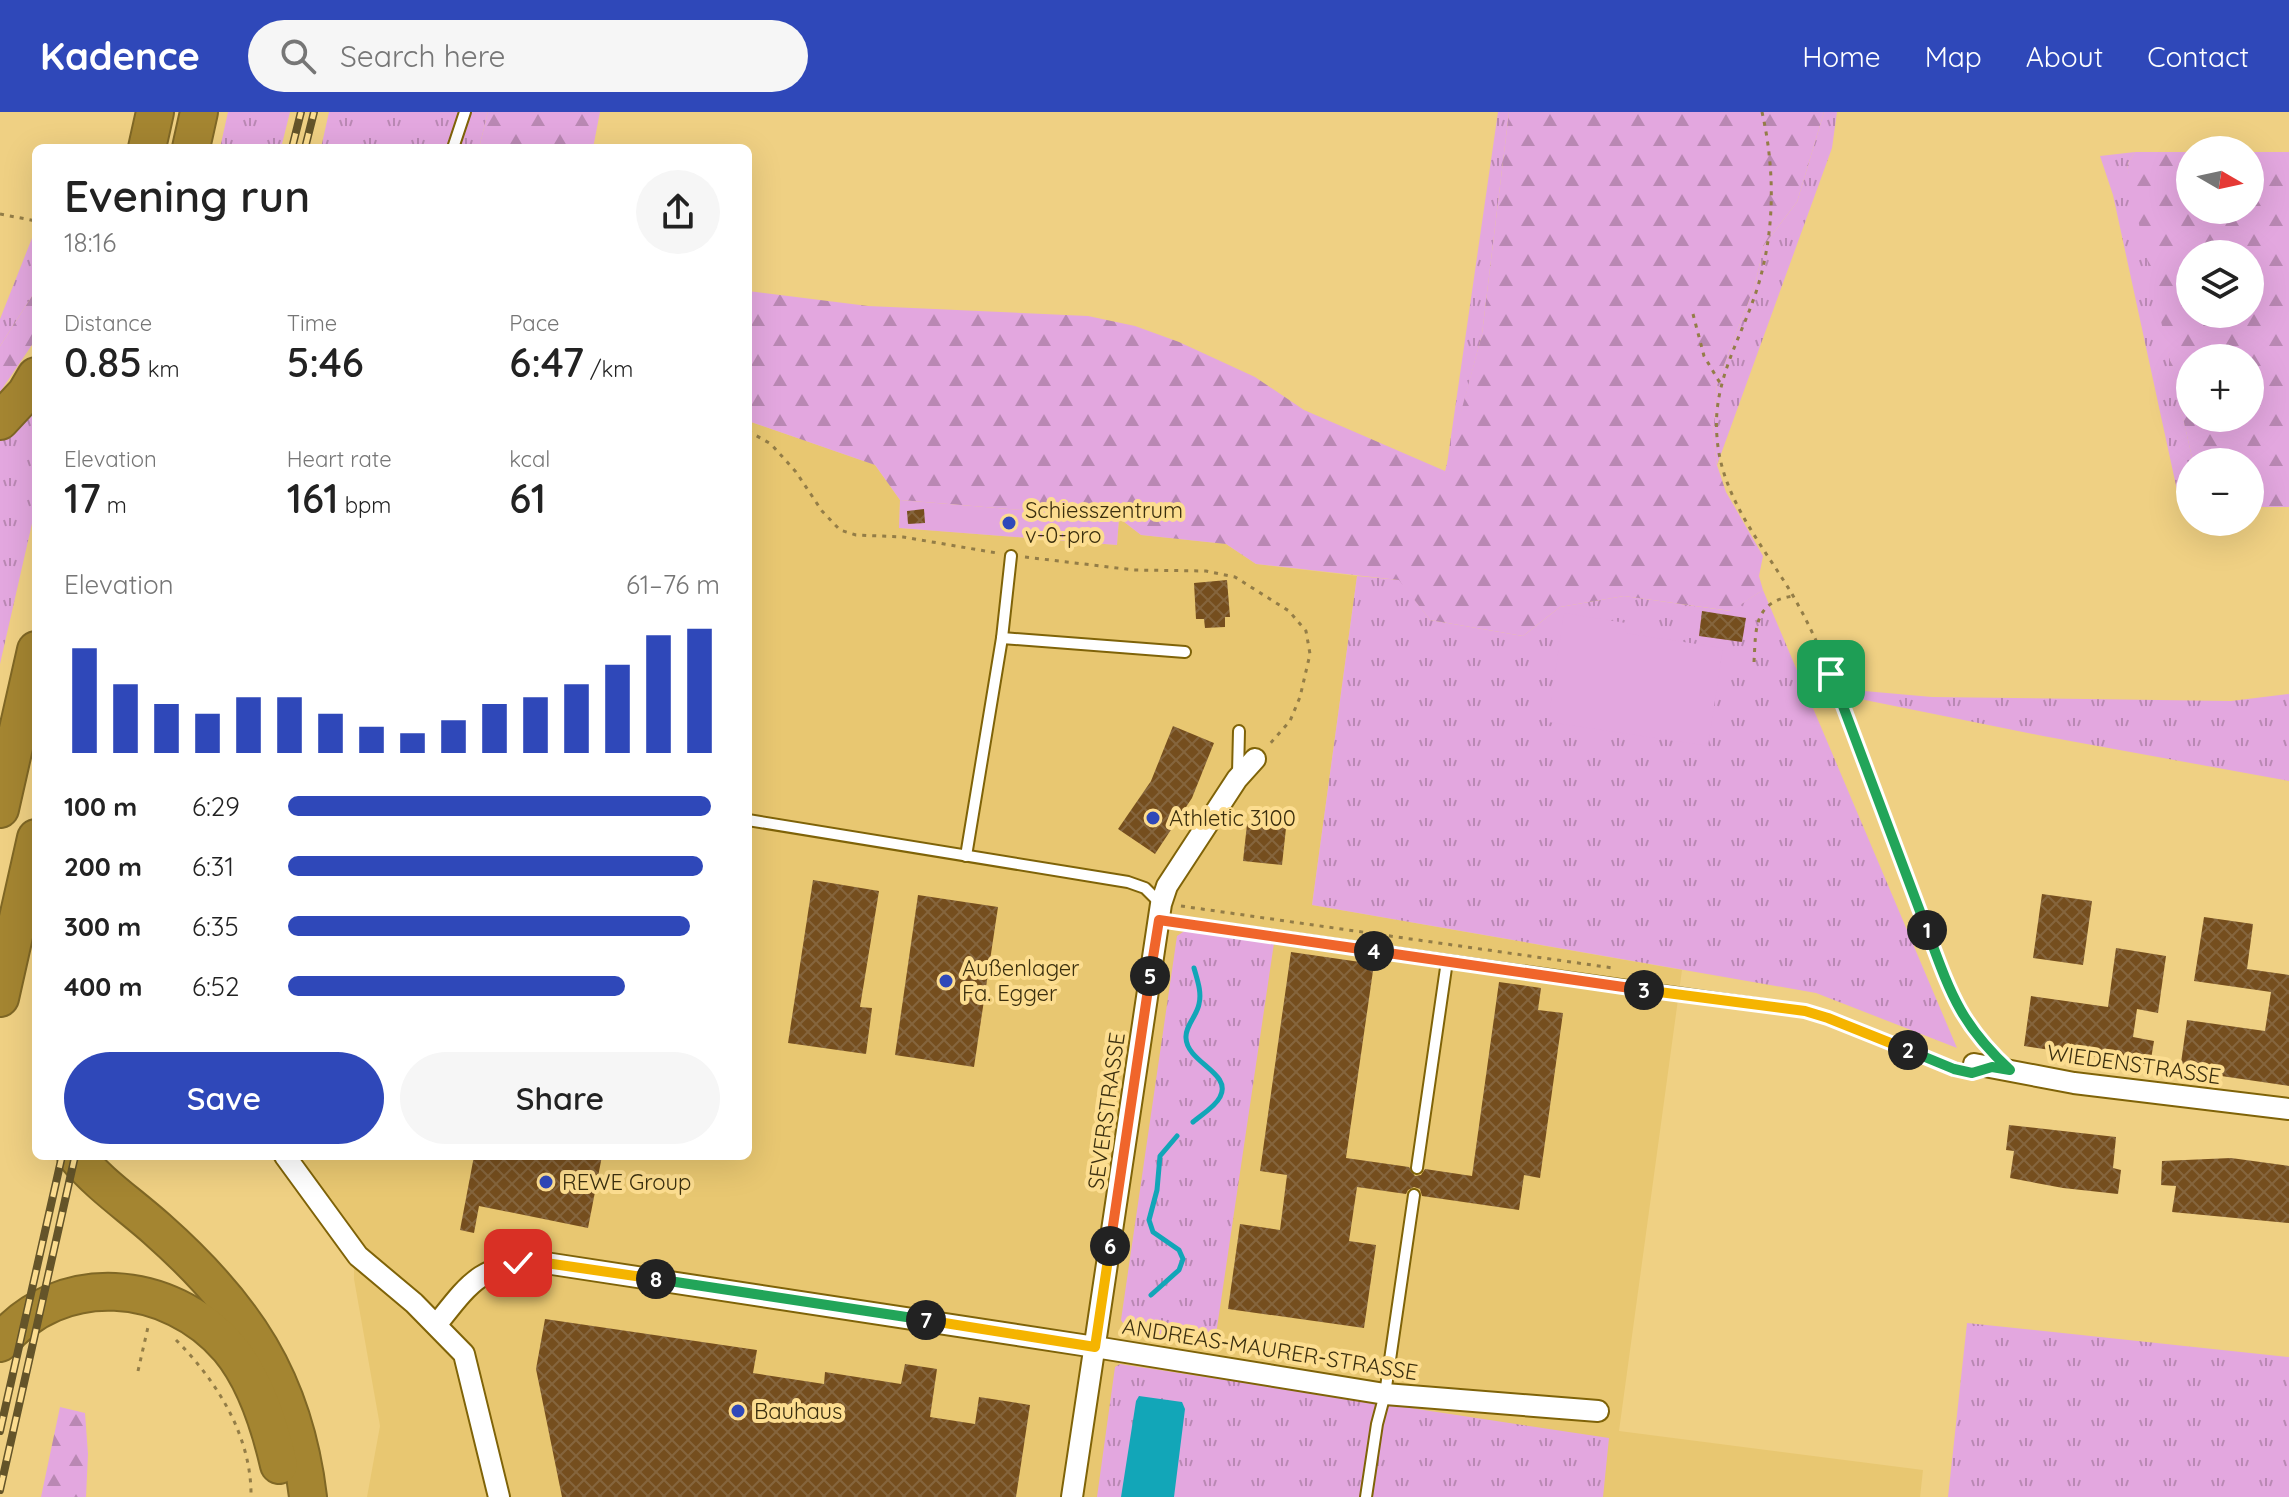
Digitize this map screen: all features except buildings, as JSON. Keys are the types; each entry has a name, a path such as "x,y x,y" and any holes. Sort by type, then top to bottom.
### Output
{"highway":[{"path":"148,144 155,112"},
{"path":"192,144 199,112"},
{"path":"0,421 32,383"},
{"path":"0,809 32,668"},
{"path":"0,998 32,856"},
{"path":"79,1160 96,1180 179,1248 237,1310 268,1358 287,1402 304,1461 308,1497"},
{"path":"0,1343 22,1321 71,1294 110,1290 145,1295 172,1304 208,1328 230,1349 252,1386 266,1421 285,1497"}],"street":[{"name":"SEVERSTRASSE","path":"1072,1497 1160,912 1167,886 1237,779 1255,759"},
{"name":"WIEDENSTRASSE","path":"1992,1067 2074,1083 2289,1109"},
{"path":"288,1160 358,1256 437,1324 464,1354 499,1497"},
{"name":"ANDREAS-MAURER-STRASSE","path":"437,1324 469,1284 494,1269 539,1262 1385,1394 1598,1411"}],"lane":[{"path":"454,144 465,112"},
{"path":"966,856 1002,638 1011,556"},
{"path":"1002,638 1185,652"},
{"path":"1237,779 1239,731"},
{"path":"752,821 1128,882 1145,888 1160,912 1447,961 1805,1011 1954,1069 1972,1073 1992,1067"},
{"path":"1417,1168 1447,961"},
{"path":"1366,1497 1377,1424 1385,1394 1414,1195"}],"path":[{"path":"1762,112 1771,168 1772,206 1768,246 1758,286 1720,383 1717,436 1721,465 1729,490 1793,596 1831,674 1858,739 1948,988 1992,1067"},
{"path":"0,214 32,220"},
{"path":"1693,314 1704,356 1720,383"},
{"path":"752,433 771,444 840,530 856,535 903,537 1011,556 1134,570 1206,571 1235,577 1289,611 1306,631 1310,654 1307,669 1290,721 1255,759"},
{"path":"1754,662 1760,616 1767,605 1779,598 1793,596"},
{"path":"138,1371 148,1327 160,1332"},
{"path":"171,1337 194,1358 220,1391 239,1437 251,1481 251,1497"}],"shaded area":[{"path":"752,422 875,465 900,500 899,528 1117,545 1119,518 1141,535 1226,544 1256,564 1357,576 1312,905 1682,970 1619,1431 1923,1470 1920,1497 367,1497 380,1426 354,1279 354,1232 301,1160 752,1160"}],"green space":[{"path":"228,112 290,112 282,144 221,144"},
{"path":"329,112 488,112 480,144 322,144"},
{"path":"488,112 600,112 594,144 480,144"},
{"path":"1498,112 1509,112 1482,334 1446,471"},
{"path":"1509,112 1824,112 1797,202 1764,245 1755,285 1717,383 1713,436 1717,465 1726,492 1763,556 1759,576 1763,590 1731,611 1624,596 1560,607 1523,636 1430,620 1399,580 1256,564 1226,544 1141,535 1119,518 900,500 875,465 752,422 752,292 868,306 1088,316 1135,326 1179,342 1255,377 1304,410 1445,471 1482,334"},
{"path":"1824,112 1837,112 1832,148 1717,465 1713,436 1717,383 1755,285 1764,245 1797,202"},
{"path":"2135,152 2127,165 2176,386 2176,432 2186,432 2190,448 2176,448 2176,486 2113,195 2100,156"},
{"path":"2135,152 2176,152 2176,224 2264,224 2264,152 2289,152 2289,507 2264,507 2264,448 2190,448 2186,432 2264,432 2264,344 2176,344 2176,387 2127,165"},
{"path":"32,238 32,296 0,346 0,319"},
{"path":"32,296 32,345 0,392 0,346"},
{"path":"32,403 32,524 0,664 0,440"},
{"name":"Schiesszentrum v-0-pro","path":"900,500 1119,518 1117,545 899,528"},
{"path":"1357,576 1400,580 1430,620 1523,636 1560,607 1624,596 1730,611 1763,590 1957,1048 1816,993 1312,905"},
{"path":"1564,613 1626,623 1625,633 1723,648 1708,746 1548,722"},
{"path":"1853,690 1932,697 2231,701 2289,694 2289,781 1855,698"},
{"path":"1186,930 1274,943 1214,1348 1129,1333 1121,1320 1177,936"},
{"path":"1967,1323 2289,1357 2289,1497 1948,1497"},
{"path":"1120,1364 1609,1438 1603,1497 1097,1497 1115,1367"},
{"path":"60,1407 85,1413 88,1454 86,1497 41,1497"}],"water":[{"path":"1139,1396 1182,1402 1185,1409 1174,1497 1121,1497"}],"waterway":[{"path":"1193,1122 1215,1104 1222,1089 1215,1074 1188,1047 1187,1029 1200,999 1194,968"},
{"path":"1151,1295 1179,1270 1183,1259 1179,1250 1153,1232 1149,1220 1157,1190 1160,1156 1177,1136"}],"railway":[{"path":"293,144 301,112"},
{"path":"306,144 314,112"},
{"path":"0,1431 61,1160"},
{"path":"0,1490 74,1160"}],"place":[{"name":"Schiesszentrum v-0-pro","path":"1009,523"},
{"name":"Athletic 3100","path":"1153,818"},
{"name":"Außenlager Fa. Egger","path":"946,981"},
{"name":"REWE Group","path":"546,1182"},
{"name":"Bauhaus","path":"738,1411"}],"route":[{"path":"518,1263 539,1262 1095,1347 1159,920 1805,1011 1954,1069 1972,1073 1992,1067 2010,1070 1980,1042 1948,988 1858,739 1831,674"}]}
